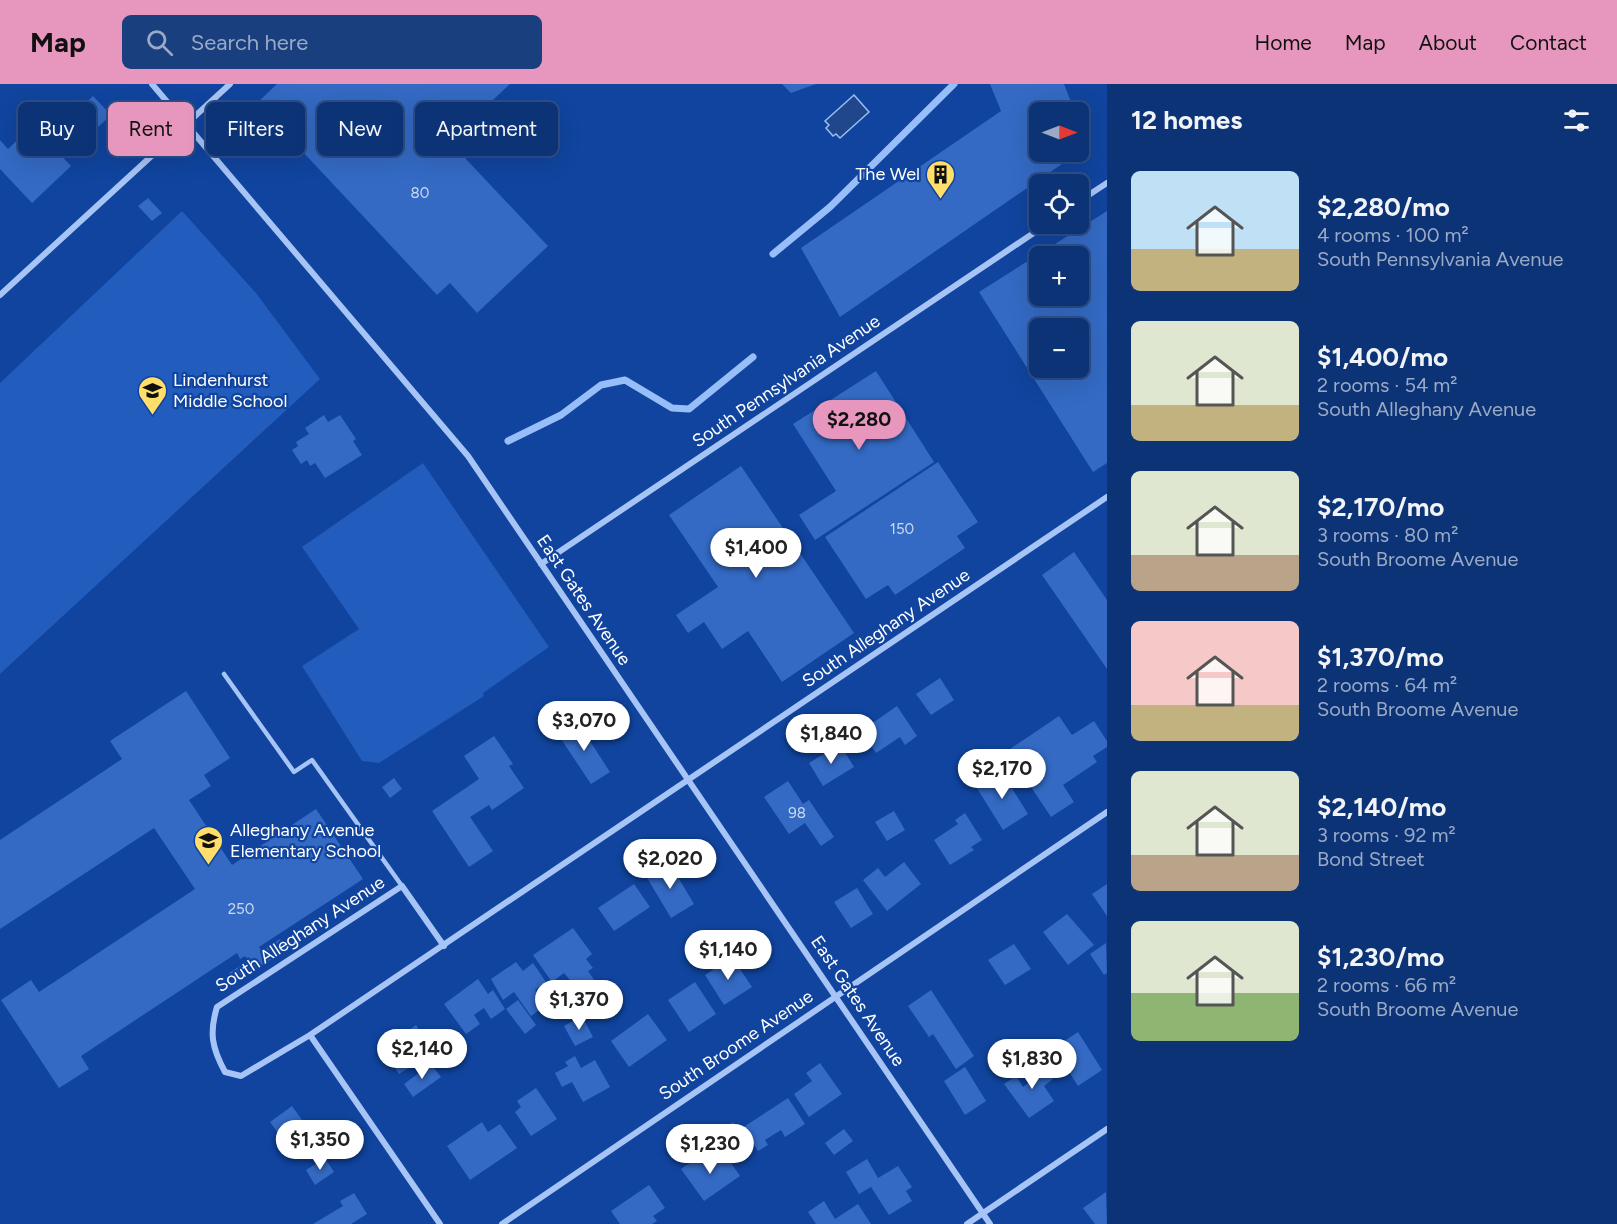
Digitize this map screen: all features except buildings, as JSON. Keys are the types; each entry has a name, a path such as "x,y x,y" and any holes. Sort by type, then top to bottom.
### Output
{"street":[{"name":"East Gates Avenue","path":"152,84 168,102"},
{"path":"194,116 230,84"},
{"name":"East Gates Avenue","path":"194,132 468,456 990,1224"},
{"path":"0,295 150,156"},
{"path":"1089,195 1107,183"},
{"name":"South Pennsylvania Avenue","path":"541,564 1032,234"},
{"name":"South Alleghany Avenue","path":"444,946 402,886 217,1007 211,1026 211,1039 225,1072 241,1076 310,1035 444,946 1107,497"},
{"name":"South Broome Avenue","path":"502,1224 1107,812"},
{"path":"310,1035 440,1224"},
{"path":"967,1224 1107,1129"}],"lane":[{"path":"224,674 294,772 312,760 402,886"}],"shaded area":[{"path":"854,95 869,112 840,138 836,134 833,136 826,128 829,125 825,121"},
{"name":"Lindenhurst Middle School","path":"182,211 256,293 320,379 0,674 0,383"},
{"path":"423,463 549,647 483,693 484,696 379,763 362,761 302,666 359,629 302,547"}],"waterway":[{"path":"773,254 830,207 954,84"},
{"path":"508,441 561,415 601,385 625,380 672,408 689,409 753,357"}],"place":[{"name":"The Wel","path":"941,200"},
{"name":"Lindenhurst Middle School","path":"152,416"},
{"name":"Alleghany Avenue Elementary School","path":"209,866"}]}
